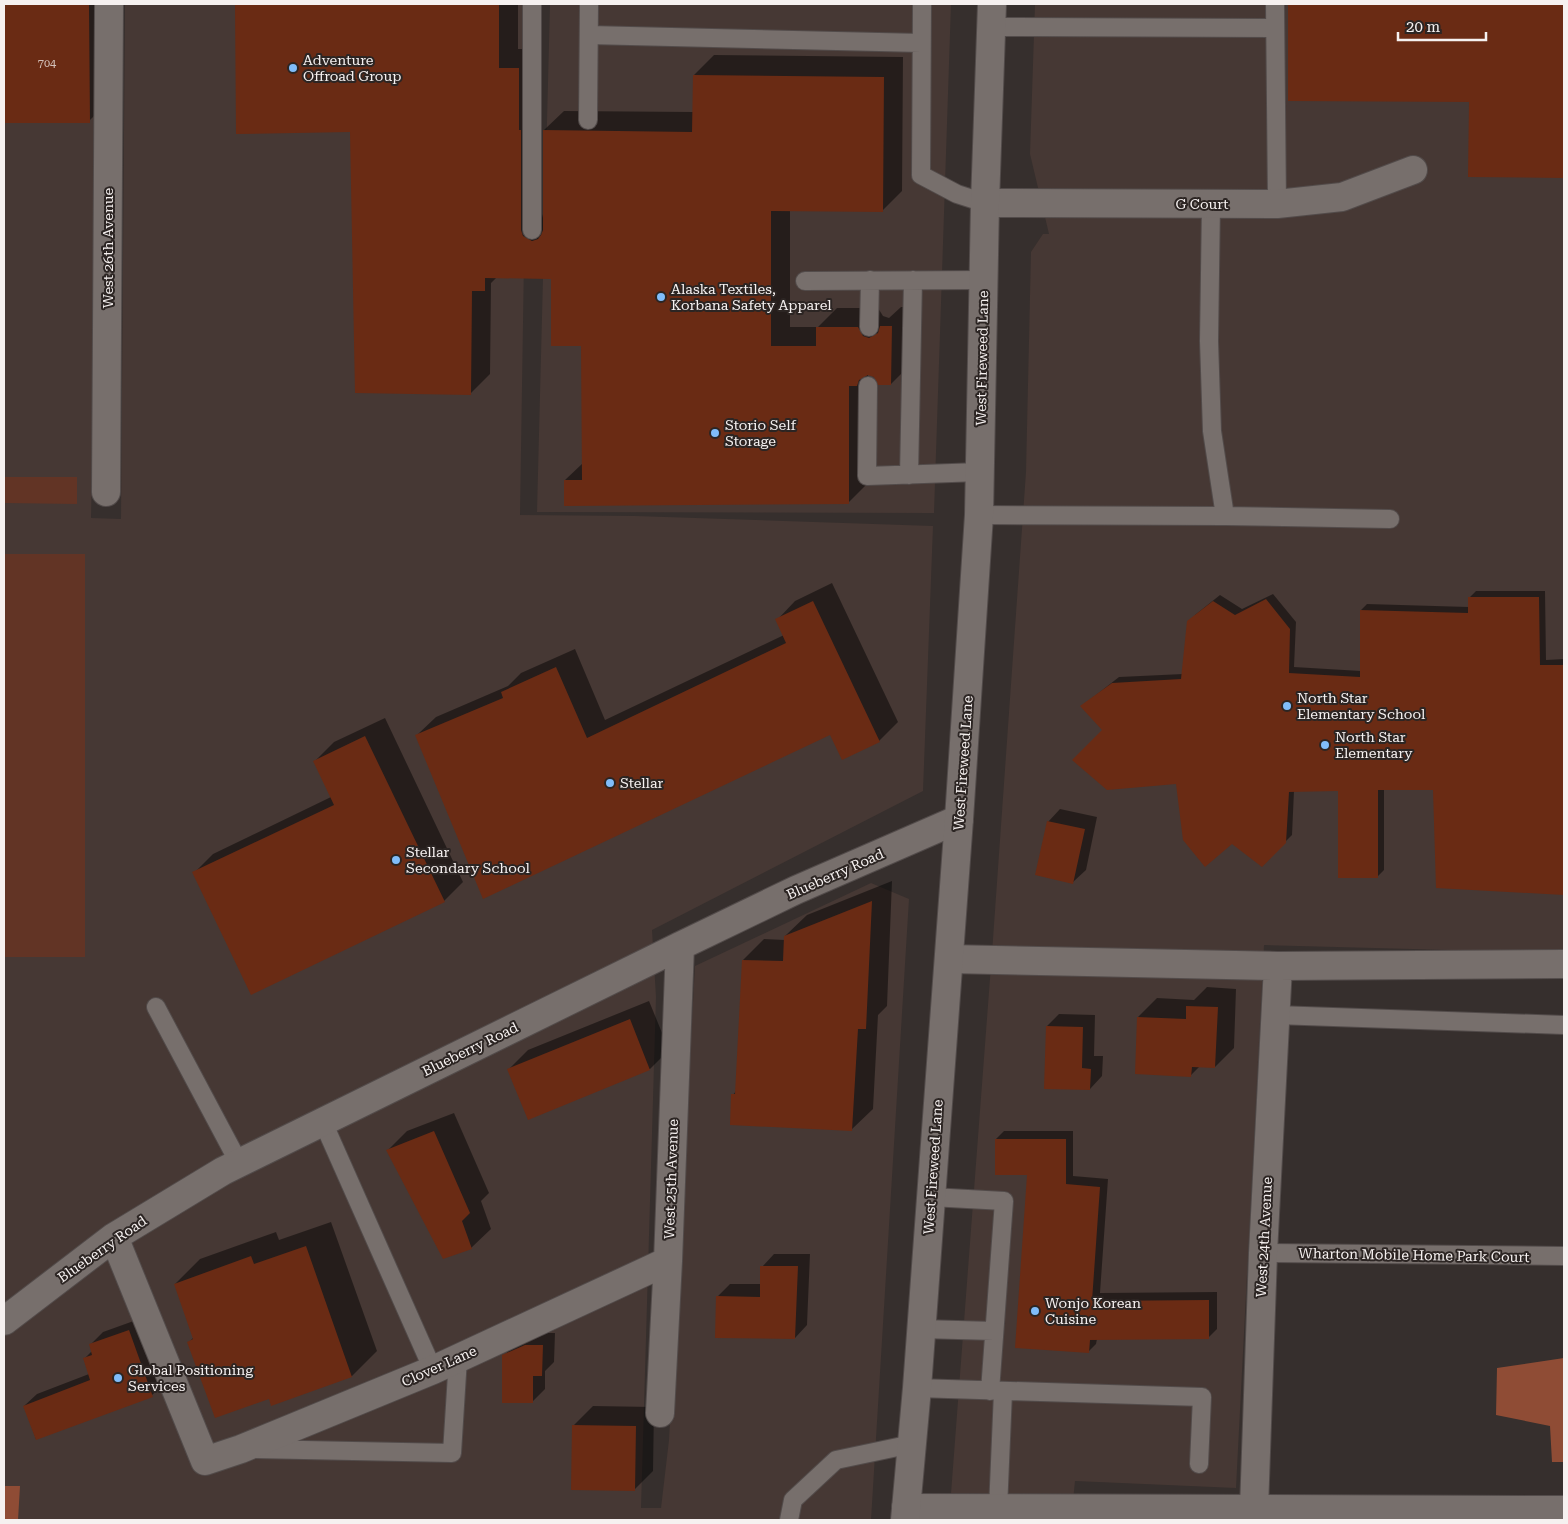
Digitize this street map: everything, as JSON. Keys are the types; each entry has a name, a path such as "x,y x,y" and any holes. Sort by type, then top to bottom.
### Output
{"street":[{"name":"West 26th Avenue","path":"106,492 109,4"},
{"name":"West Fireweed Lane","path":"905,1514 917,1388 960,819 978,515 985,203 992,15"},
{"name":"G Court","path":"985,203 1278,204 1342,197 1413,170"},
{"name":"Blueberry Road","path":"4,1321 114,1237 223,1171 796,890 960,819"},
{"name":"West 25th Avenue","path":"660,1412 668,1262 680,946"},
{"path":"949,959 1278,966 1564,964"},
{"name":"West 24th Avenue","path":"1254,1509 1263,1253 1278,966"},
{"name":"Clover Lane","path":"114,1237 205,1461 241,1449 434,1370 668,1262"},
{"path":"905,1514 998,1509 1564,1510"}],"lane":[{"path":"532,4 532,230"},
{"path":"588,120 589,4"},
{"path":"922,4 921,174 956,194 985,203"},
{"path":"1275,4 1278,204"},
{"path":"992,15 1275,28"},
{"path":"589,36 921,43"},
{"path":"1211,205 1209,341 1212,431 1225,516"},
{"path":"805,280 984,280"},
{"path":"869,327 870,280"},
{"path":"909,475 913,280"},
{"path":"868,386 868,476 980,472"},
{"path":"978,515 1390,519"},
{"path":"156,1007 239,1164"},
{"path":"1276,1015 1564,1025"},
{"path":"323,1122 434,1370"},
{"path":"931,1197 1004,1201 994,1331 997,1392 998,1509"},
{"name":"Wharton Mobile Home Park Court","path":"1263,1253 1564,1256"},
{"path":"921,1329 994,1331"},
{"path":"241,1449 452,1453 458,1358"},
{"path":"917,1388 1202,1397 1199,1464"},
{"path":"788,1520 793,1500 836,1460 912,1444"}],"shaded area":[{"path":"4,4 99,4 99,121 91,518 121,519 125,4 528,4 520,515 635,516 933,526 923,791 652,930 656,997 641,1508 661,1508 669,1440 695,966 871,883 909,899 871,1520 4,1520"},
{"path":"550,4 951,4 934,513 537,512"},
{"path":"1035,4 1564,4 1564,953 1264,945 1236,1488 1075,1481 1071,1520 949,1520 1026,472 1031,252 1043,234 1049,234 1030,154"},
{"path":"4,477 77,477 77,504 4,503"},
{"path":"4,554 85,554 85,957 4,957"},
{"path":"1564,1358 1564,1462 1552,1462 1550,1426 1496,1415 1497,1368"},
{"path":"4,1486 20,1486 18,1520 4,1520"}],"building":[{"path":"4,4 89,4 90,123 4,123"},
{"path":"235,4 499,4 499,68 519,68 521,230 523,236 532,241 538,239 543,230 543,130 692,132 693,75 884,77 883,212 771,211 771,346 816,346 816,327 858,327 863,336 869,338 878,333 880,326 892,326 891,385 878,385 874,377 868,375 859,380 857,386 849,386 849,504 564,506 564,480 582,480 581,346 551,346 551,279 485,278 485,291 472,291 471,395 355,393 350,132 236,134"},
{"path":"1288,4 1564,4 1564,178 1468,177 1469,102 1288,101"},
{"name":"North Star Elementary","path":"1468,597 1539,597 1540,665 1564,665 1564,895 1436,888 1433,790 1378,790 1378,878 1338,878 1338,791 1289,792 1286,843 1262,867 1232,844 1205,867 1183,840 1176,784 1107,790 1072,760 1102,730 1080,706 1112,683 1181,679 1187,621 1213,601 1235,615 1266,599 1290,629 1289,673 1360,677 1360,610 1468,613"},
{"path":"813,601 880,742 842,760 830,735 483,899 415,735 503,698 501,692 556,667 587,738 786,643 775,619"},
{"path":"365,736 445,902 251,995 192,872 334,805 313,761"},
{"path":"1047,821 1085,829 1073,884 1035,875"},
{"path":"872,901 866,1029 858,1029 852,1131 730,1125 731,1094 735,1094 742,960 783,961 784,936"},
{"path":"1186,1006 1218,1007 1215,1068 1192,1067 1191,1077 1135,1074 1137,1017 1186,1019"},
{"path":"630,1019 650,1070 528,1120 507,1069"},
{"path":"1046,1026 1083,1027 1082,1068 1091,1069 1090,1090 1044,1089"},
{"path":"434,1131 470,1213 462,1221 472,1249 443,1259 386,1150"},
{"path":"995,1139 1066,1139 1066,1184 1100,1187 1092,1301 1209,1300 1209,1339 1090,1340 1089,1353 1015,1348 1027,1175 995,1175"},
{"path":"306,1246 352,1377 271,1406 269,1399 215,1418 187,1342 193,1339 174,1284 251,1256 254,1264"},
{"path":"760,1266 798,1266 795,1339 715,1338 716,1296 760,1297"},
{"path":"129,1330 153,1397 36,1440 23,1406 90,1380 83,1358 92,1355 89,1344"},
{"path":"525,1345 543,1345 542,1376 533,1376 533,1403 502,1403 502,1355"},
{"path":"572,1425 636,1426 635,1491 571,1490"}],"place":[{"name":"Adventure Offroad Group","path":"293,68"},
{"name":"Alaska Textiles, Korbana Safety Apparel","path":"661,297"},
{"name":"Storio Self Storage","path":"715,433"},
{"name":"North Star Elementary School","path":"1287,706"},
{"name":"North Star Elementary","path":"1325,745"},
{"name":"Stellar","path":"610,783"},
{"name":"Stellar Secondary School","path":"396,860"},
{"name":"Wonjo Korean Cuisine","path":"1035,1311"},
{"name":"Global Positioning Services","path":"118,1378"}]}
